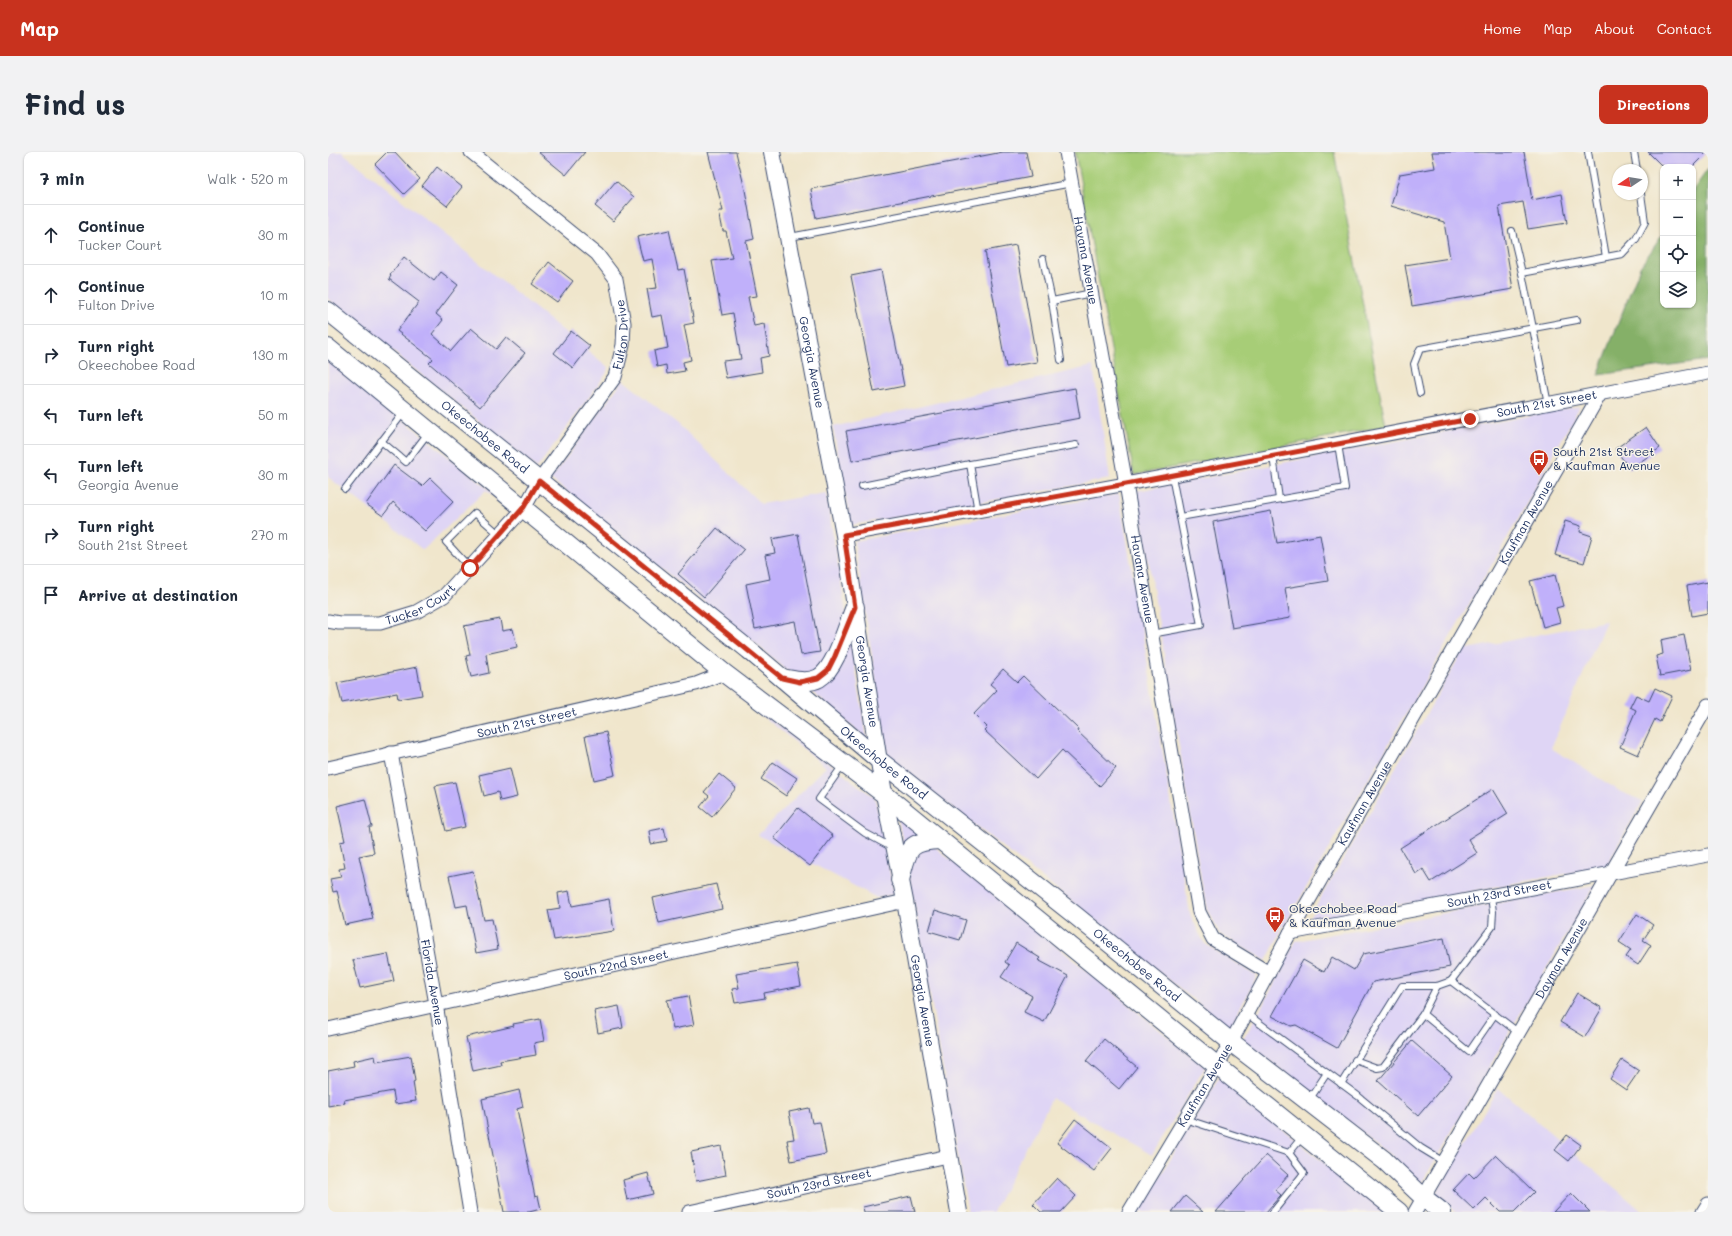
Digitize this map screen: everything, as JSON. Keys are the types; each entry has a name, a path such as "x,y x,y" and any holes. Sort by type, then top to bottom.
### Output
{"main road":[{"name":"Okeechobee Road","path":"328,311 782,678 880,761 1076,916 1231,1042 1384,1160 1419,1205 1442,1212"},
{"name":"Okeechobee Road","path":"328,348 524,507 724,673 884,794 1399,1212"},
{"path":"782,678 800,682 818,678 828,670 855,607"},
{"path":"900,880 907,853 915,844 928,840 940,840"}],"street":[{"name":"Fulton Drive","path":"470,152 597,254 616,280 624,323 623,345 614,377 539,481 524,507"},
{"name":"Georgia Avenue","path":"772,152 844,535 884,794 905,901 948,1156 959,1212"},
{"name":"Havana Avenue","path":"1066,152 1126,484 1199,912 1213,939 1269,973"},
{"name":"South 21st Street","path":"844,535 1172,476 1708,373"},
{"name":"Kaufman Avenue","path":"1129,1212 1231,1042 1290,933 1600,394"},
{"name":"Tucker Court","path":"328,621 340,623 380,623 416,612 444,596 524,507"},
{"name":"South 21st Street","path":"328,768 696,684 724,673"},
{"name":"Dayman Avenue","path":"1419,1205 1708,705"},
{"name":"Florida Avenue","path":"391,753 436,1004 470,1212"},
{"name":"South 23rd Street","path":"1290,933 1708,855"},
{"name":"South 22nd Street","path":"328,1029 905,901"},
{"name":"South 23rd Street","path":"689,1212 948,1156"},
{"path":"1703,1212 1708,1204"}],"lane":[{"path":"1588,152 1606,257"},
{"path":"1634,152 1636,164"},
{"path":"788,238 1072,183"},
{"path":"1522,273 1622,254 1636,238 1645,222 1642,200"},
{"path":"1512,231 1534,328 1548,404"},
{"path":"1043,259 1052,301 1061,360"},
{"path":"1052,301 1092,293"},
{"path":"1420,393 1414,364 1420,349 1577,320"},
{"path":"345,489 405,410"},
{"path":"382,442 406,462 430,430"},
{"path":"1180,517 1345,488 1338,444"},
{"path":"862,486 970,464 1076,445"},
{"path":"1273,456 1279,499"},
{"path":"970,464 978,512"},
{"path":"1152,634 1201,625 1172,476"},
{"path":"470,568 446,542 475,513 500,535"},
{"path":"844,763 819,799 865,833 894,848"},
{"path":"1341,1084 1402,986 1437,986 1451,981 1492,927 1492,896"},
{"path":"1451,981 1519,1033"},
{"path":"1355,1060 1376,1068 1383,1067 1423,1014 1437,986"},
{"path":"1247,1014 1327,1073 1421,1148 1444,1162"},
{"path":"1423,1014 1468,1052 1495,1014"},
{"path":"1308,1102 1327,1073"},
{"path":"1184,1119 1288,1153 1304,1174 1273,1212"},
{"path":"1288,1153 1304,1135"}],"shaded area":[{"path":"328,152 342,152 608,367 606,374 537,468 328,299"},
{"path":"328,359 512,508 511,510 486,490 423,550 328,477"},
{"path":"1093,366 1110,479 851,525 833,427"},
{"path":"623,380 678,424 761,504 826,493 867,739 755,643 551,479"},
{"path":"1580,406 1518,519 1284,926 1280,927 1281,932 1266,961 1220,934 1208,909 1202,884 1137,491"},
{"path":"1119,494 1190,914 1204,943 1257,976 1229,1028 1089,915 888,757 854,541"},
{"path":"1606,621 1551,748 1621,792 1643,801 1606,866 1307,922 1465,647 1468,649"},
{"path":"722,683 875,798 894,894 877,898 758,835 826,767"},
{"path":"898,817 1205,1067 1152,1155 1052,1098 993,1212 968,1212"},
{"path":"1595,885 1421,1184 1390,1154 1243,1040 1282,971 1281,970 1296,941"},
{"path":"1219,1078 1385,1212 1139,1212"},
{"path":"1498,1088 1643,1212 1456,1212 1435,1195"}],"green space":[{"path":"1075,152 1334,152 1386,426 1134,475"},
{"path":"1708,169 1708,360 1598,375 1640,267 1660,238 1660,308 1696,308 1696,186"}],"building":[{"path":"387,152 395,152 420,179 404,194 375,164"},
{"path":"538,152 585,152 566,175"},
{"path":"708,152 736,152 754,239 746,241 757,296 748,297 754,326 764,324 769,356 760,358 762,372 726,378 723,361 741,359 733,313 722,315 712,261 732,258 726,231 723,231 719,211 723,211"},
{"path":"1003,152 1026,152 1031,177 816,218 811,189"},
{"path":"1432,152 1524,152 1532,200 1562,194 1567,223 1528,229 1523,202 1499,206 1513,289 1412,306 1405,265 1450,258 1444,222 1391,206 1400,174 1435,168"},
{"path":"1648,152 1707,152 1695,164 1660,164"},
{"path":"437,167 462,187 447,206 422,186"},
{"path":"616,181 634,197 613,221 595,206"},
{"path":"669,230 678,270 684,269 694,323 684,325 691,360 683,362 685,371 667,374 666,365 657,367 654,351 668,348 662,315 652,317 647,289 657,288 652,259 643,261 637,237"},
{"path":"1016,245 1037,362 1006,367 985,251"},
{"path":"404,257 434,281 441,272 458,285 436,314 443,320 432,334 451,351 471,328 496,349 506,337 525,353 480,407 429,363 433,359 397,331 419,302 389,279 391,276 390,275"},
{"path":"549,262 573,281 557,302 532,284"},
{"path":"881,270 904,386 874,392 851,276"},
{"path":"571,331 590,346 573,368 554,353"},
{"path":"1075,388 1080,418 852,461 846,431"},
{"path":"1646,427 1660,448 1630,469 1615,449"},
{"path":"394,465 422,486 430,478 454,501 425,531 393,502 383,516 366,504"},
{"path":"1271,511 1277,543 1320,535 1328,581 1285,588 1290,618 1232,628 1213,522"},
{"path":"1565,521 1581,526 1580,532 1592,536 1584,563 1555,555"},
{"path":"717,528 744,550 704,597 678,574"},
{"path":"798,534 820,652 801,655 795,621 755,629 746,584 770,579 765,555 775,553 772,539"},
{"path":"1555,575 1563,606 1556,608 1560,622 1543,627 1530,581"},
{"path":"1708,582 1708,613 1692,616 1687,586"},
{"path":"500,619 502,631 513,629 517,647 486,654 489,673 471,677 466,656 470,655 464,626"},
{"path":"1684,635 1691,670 1660,676 1656,656 1663,654 1661,640"},
{"path":"417,667 422,695 398,699 397,693 342,703 337,683"},
{"path":"1003,669 1017,682 1023,676 1116,768 1100,786 1062,750 1036,779 984,730 987,727 974,714 997,690 990,684"},
{"path":"1655,688 1672,696 1660,722 1655,719 1638,755 1620,747 1636,710 1630,707 1636,695 1649,701"},
{"path":"606,732 615,775 594,780 585,736"},
{"path":"773,762 797,778 786,796 761,779"},
{"path":"510,768 517,797 500,801 498,792 484,796 479,775"},
{"path":"719,774 736,788 712,817 700,807 709,796 704,792"},
{"path":"455,782 465,827 446,831 435,786"},
{"path":"1493,789 1508,814 1468,839 1477,853 1431,882 1423,869 1416,874 1400,848"},
{"path":"365,799 372,827 369,827 374,853 359,856 373,919 345,925 337,891 333,892 330,879 341,877 339,869 345,868 340,842 345,841 337,806"},
{"path":"798,808 833,836 810,866 774,838"},
{"path":"664,828 667,841 651,844 649,831"},
{"path":"473,871 484,920 492,919 498,949 476,953 467,905 456,907 449,876"},
{"path":"716,884 722,909 659,923 653,898"},
{"path":"569,891 572,906 609,899 614,931 554,940 548,910 560,908 558,893"},
{"path":"935,910 966,920 960,940 929,931"},
{"path":"1637,914 1653,925 1643,940 1651,945 1638,965 1626,957 1631,950 1619,942"},
{"path":"1444,938 1450,967 1373,982 1337,1048 1296,1025 1291,1026 1272,1016 1303,960 1324,972 1332,957 1354,970 1363,954"},
{"path":"1016,943 1040,958 1038,960 1068,976 1044,1022 1024,1012 1032,996 1001,977 1009,965 1005,962"},
{"path":"388,954 394,981 360,988 353,960"},
{"path":"797,964 801,986 764,993 765,998 735,1003 732,989 739,988 736,974"},
{"path":"1577,993 1602,1008 1585,1037 1560,1022"},
{"path":"688,996 694,1025 673,1029 667,1000"},
{"path":"619,1006 623,1028 598,1033 594,1011"},
{"path":"540,1019 544,1041 534,1043 536,1055 500,1061 501,1065 473,1071 466,1037 514,1026 513,1024"},
{"path":"1104,1039 1137,1067 1119,1089 1086,1061"},
{"path":"1412,1041 1452,1076 1418,1116 1378,1081"},
{"path":"375,1056 376,1062 411,1056 415,1081 413,1082 416,1101 395,1104 393,1091 344,1100 345,1103 328,1106 328,1071 354,1066 353,1061"},
{"path":"1622,1060 1639,1071 1626,1090 1610,1079"},
{"path":"519,1090 523,1107 517,1109 535,1197 538,1196 541,1209 529,1212 504,1212 482,1099"},
{"path":"809,1108 812,1123 820,1122 826,1154 791,1161 787,1140 794,1139 789,1112"},
{"path":"1075,1119 1112,1148 1094,1171 1057,1143"},
{"path":"1567,1135 1581,1145 1569,1161 1555,1150"},
{"path":"721,1146 726,1175 696,1181 691,1152"},
{"path":"1266,1155 1288,1175 1275,1190 1281,1195 1266,1212 1216,1212"},
{"path":"1496,1155 1534,1192 1514,1212 1500,1212 1486,1198 1474,1210 1453,1190 1469,1173 1474,1178"},
{"path":"648,1173 653,1194 627,1200 623,1180"},
{"path":"1057,1178 1076,1196 1061,1212 1041,1212 1033,1204"},
{"path":"1571,1193 1590,1212 1553,1212"},
{"path":"911,1196 915,1212 864,1212 863,1207"},
{"path":"1185,1196 1203,1212 1172,1212"}],"place":[{"name":"South 21st Street & Kaufman Avenue","path":"1539,476"},
{"name":"Okeechobee Road & Kaufman Avenue","path":"1275,933"}],"route":[{"path":"470,568 524,507 539,481 782,678 800,682 818,678 828,670 855,607 844,535 978,512 1470,419"}]}
